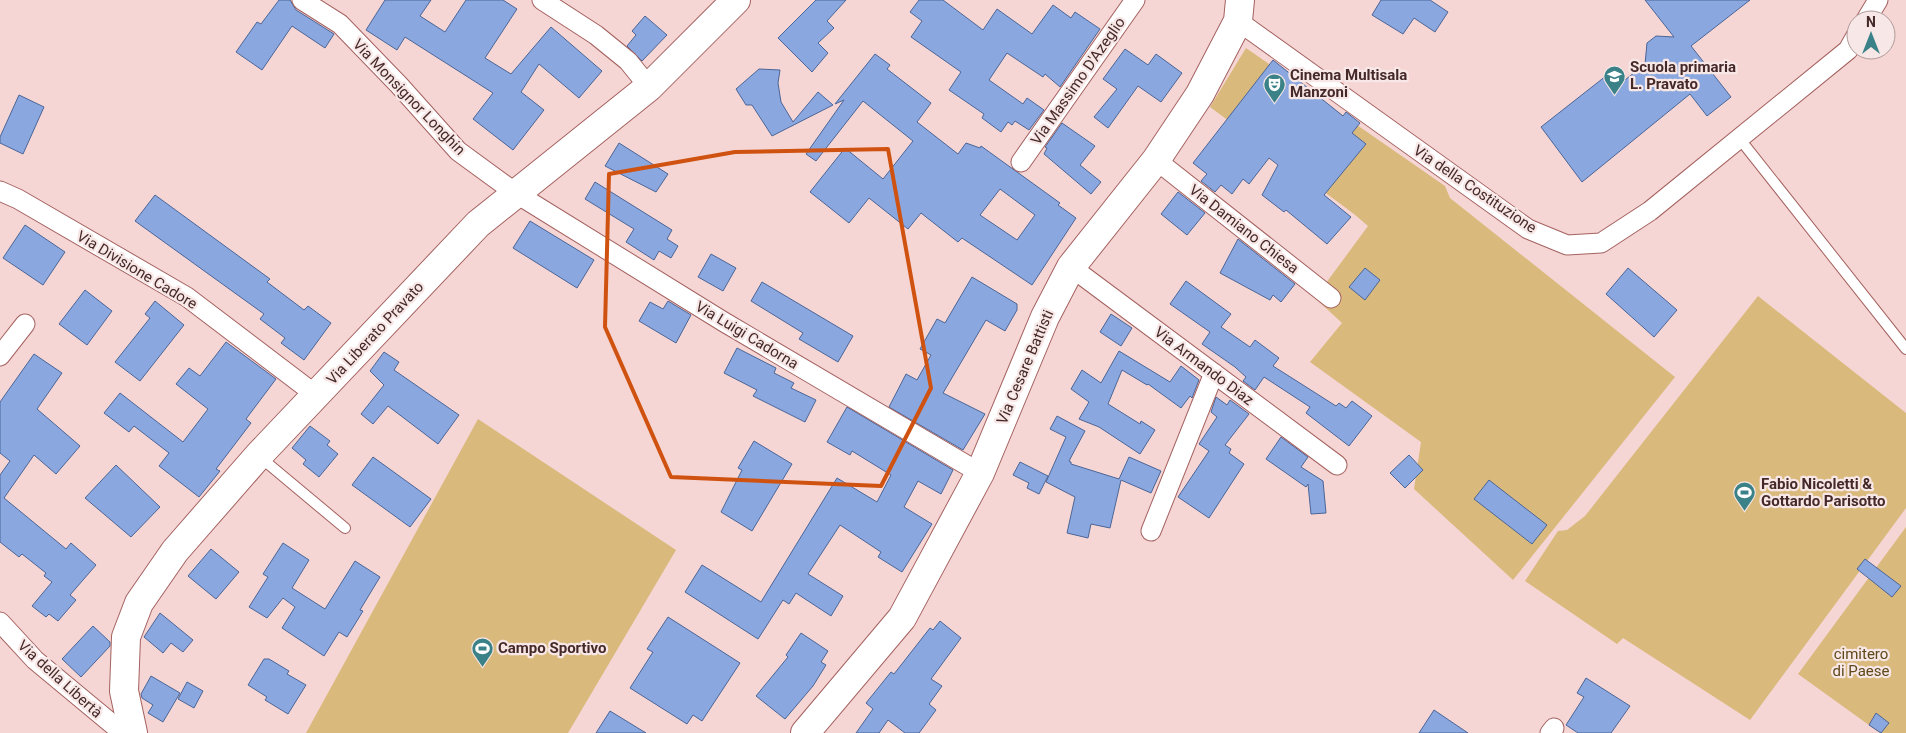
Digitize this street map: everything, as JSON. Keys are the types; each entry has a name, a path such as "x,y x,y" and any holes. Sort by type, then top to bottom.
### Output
{"street":[{"name":"Via Monsignor Longhin","path":"302,0 340,24 399,85 458,151 517,194"},
{"path":"542,0 596,35 628,61 649,87"},
{"name":"Via Liberato Pravato","path":"133,733 124,691 126,637 139,603 175,551 258,456 478,224 649,87 736,0"},
{"name":"Via Massimo D'Azeglio","path":"1021,162 1134,0"},
{"name":"Via della Costituzione","path":"1239,11 1528,229 1567,245 1601,243 1650,210 1846,52"},
{"name":"Via Cesare Battisti","path":"805,733 902,618 980,473 1045,317 1071,268 1156,160 1200,94 1239,11"},
{"name":"Via Damiano Chiesa","path":"1156,160 1331,298"},
{"name":"Via Divisione Cadore","path":"0,191 18,199 187,297 316,395"},
{"name":"Via Luigi Cadorna","path":"517,194 724,322 980,473"},
{"name":"Via Armando Diaz","path":"1071,268 1337,465"},
{"path":"0,356 25,324"},
{"path":"1151,531 1214,374"},
{"name":"Via della Libertà","path":"0,622 36,660 122,733"}],"lane":[{"path":"1739,138 1906,349"},
{"path":"258,456 345,528"}],"highlighted area":[{"path":"888,149 931,388 881,486 671,477 605,327 609,174 735,152"}],"green space":[{"path":"1246,48 1445,186 1450,198 1675,377 1513,580 1414,489 1421,442 1310,362 1342,323 1315,298 1368,226 1210,107"},
{"name":"Fabio Nicoletti & Gottardo Parisotto","path":"1758,296 1906,413 1906,508 1750,720 1623,638 1617,644 1525,581 1558,531 1567,530 1585,516"},
{"path":"478,419 676,550 568,733 306,733"},
{"name":"cimitero di Paese","path":"1906,527 1906,733 1880,733 1798,674"}],"building":[{"path":"279,0 290,0 296,10 334,34 325,48 292,26 262,70 236,52 257,22 261,24"},
{"path":"385,0 431,0 420,16 445,32 466,0 503,0 517,9 485,58 511,74 551,27 602,71 579,98 539,64 521,92 544,110 513,150 473,119 493,93 405,37 397,50 366,30"},
{"path":"816,0 846,0 827,21 834,28 818,43 828,53 812,72 778,38"},
{"path":"919,0 943,0 983,30 997,9 1032,34 1053,5 1071,18 1075,12 1100,29 1060,87 1045,74 1043,77 1007,53 989,80 1023,104 1027,98 1044,110 1029,130 1015,121 1012,125 1008,122 1001,132 982,118 984,114 949,90 961,72 911,37 922,21 910,12"},
{"path":"1381,0 1430,0 1448,12 1435,32 1414,18 1403,34 1372,15"},
{"path":"1645,0 1750,0 1691,46 1731,97 1707,116 1690,94 1582,182 1541,127 1611,72 1620,84 1645,64 1647,43 1656,36 1674,37"},
{"path":"645,16 667,35 642,61 627,46 636,35 632,31"},
{"path":"1125,49 1148,65 1156,54 1182,73 1161,102 1138,86 1108,128 1094,117 1117,89 1103,79"},
{"path":"875,54 890,65 887,69 931,103 917,122 958,154 966,143 980,148 981,146 1060,203 1058,205 1076,218 1032,285 962,238 958,242 921,213 908,229 869,198 849,223 810,192 845,148 883,179 913,141 863,101 816,161 806,154 844,100 835,104","holes":["1000,189 1035,215 1017,240 980,215"]},
{"path":"1273,60 1343,116 1346,112 1360,123 1352,133 1366,144 1324,195 1351,217 1327,244 1286,210 1284,212 1262,195 1278,165 1269,158 1249,184 1243,179 1232,194 1221,185 1215,192 1201,181 1207,174 1193,163"},
{"path":"759,69 780,70 778,83 781,102 793,122 818,92 833,105 772,136 752,105 746,105 736,89"},
{"path":"19,95 44,107 23,154 0,143 0,137"},
{"path":"1062,123 1095,146 1080,165 1101,182 1091,194 1044,154 1047,148 1045,147"},
{"path":"619,143 668,174 656,192 605,166"},
{"path":"595,182 672,230 667,239 678,246 671,258 659,251 654,260 626,242 634,229 585,199"},
{"path":"1178,192 1205,213 1187,235 1161,214"},
{"path":"155,195 270,279 267,282 304,310 308,306 331,323 304,360 281,343 285,338 260,319 264,314 135,221"},
{"path":"530,221 594,260 577,288 513,248"},
{"path":"25,225 65,252 43,285 3,258"},
{"path":"1238,239 1295,284 1281,302 1273,295 1270,300 1220,273"},
{"path":"711,254 736,268 723,291 698,277"},
{"path":"1365,268 1380,280 1365,300 1349,287"},
{"path":"1628,268 1677,310 1654,337 1606,294"},
{"path":"972,277 1017,304 1017,310 1005,331 986,320 943,393 985,414 963,450 889,407 906,374 917,380 931,355 920,349 937,319 945,323"},
{"path":"1186,281 1231,314 1221,327 1250,347 1255,340 1279,358 1273,366 1336,406 1339,403 1346,408 1352,401 1372,416 1349,446 1306,413 1310,407 1264,377 1255,390 1243,381 1246,377 1235,367 1202,344 1210,332 1170,304"},
{"path":"762,282 853,336 838,362 799,339 803,333 751,301"},
{"path":"85,290 112,311 87,345 59,324"},
{"path":"155,301 184,325 140,381 115,362 150,318 145,314"},
{"path":"668,301 691,315 676,343 639,321 650,302 663,309"},
{"path":"1111,314 1132,328 1121,346 1100,332"},
{"path":"226,342 276,379 246,419 251,423 216,469 220,471 199,497 159,466 169,453 134,426 129,432 104,413 120,393 183,442 208,409 176,384 189,368 200,376"},
{"path":"737,348 776,368 774,373 794,383 791,388 816,400 805,422 753,396 757,390 724,373"},
{"path":"1119,351 1170,382 1181,366 1199,380 1192,398 1190,396 1181,408 1148,384 1122,370 1108,404 1140,424 1141,421 1155,430 1140,454 1099,427 1079,419 1089,402 1071,389 1082,370 1101,383"},
{"path":"384,352 399,362 394,370 459,415 438,444 388,406 373,424 361,414 384,385 370,371"},
{"path":"34,354 62,373 37,409 80,446 56,474 34,455 4,498 66,549 71,543 96,565 70,595 76,600 58,621 49,614 46,617 32,606 52,582 44,576 46,573 22,554 19,557 0,542 0,475 10,461 0,453 0,402"},
{"path":"1216,397 1227,405 1230,400 1249,414 1225,445 1231,449 1229,453 1244,464 1209,518 1178,497 1209,451 1199,444 1217,417 1211,412"},
{"path":"847,407 953,470 941,494 918,481 904,507 932,524 902,572 878,557 881,552 840,525 808,574 843,596 831,616 796,593 789,604 783,600 758,639 685,592 702,565 761,602 837,478 877,502 891,475 852,451 850,455 827,442"},
{"path":"1057,416 1085,431 1069,461 1071,464 1119,479 1129,457 1161,471 1151,493 1121,480 1110,528 1091,524 1088,538 1067,533 1075,497 1046,482 1066,437 1050,429"},
{"path":"310,426 330,441 327,445 338,454 319,477 303,464 306,460 292,448"},
{"path":"1281,437 1308,457 1301,467 1323,481 1326,513 1311,514 1308,484 1306,487 1266,459"},
{"path":"754,441 792,464 752,531 721,512 742,470 738,468"},
{"path":"1409,455 1423,470 1405,488 1390,473"},
{"path":"373,457 431,499 410,527 352,485"},
{"path":"1020,462 1048,476 1039,494 1027,488 1029,483 1013,475"},
{"path":"116,465 160,507 131,537 85,498"},
{"path":"1489,480 1547,525 1532,544 1474,499"},
{"path":"283,543 309,560 292,588 325,609 355,561 380,577 360,610 363,611 347,637 339,632 324,656 282,628 295,607 283,598 267,618 249,607 268,577 263,574"},
{"path":"211,549 239,572 216,599 188,576"},
{"path":"1865,559 1901,586 1892,597 1857,569"},
{"path":"160,613 193,640 183,652 171,643 163,653 144,637"},
{"path":"668,617 740,663 702,721 693,715 687,724 630,688 653,652 647,649"},
{"path":"940,621 961,638 931,679 942,686 929,704 936,710 919,733 905,733 888,720 879,733 856,733 873,709 866,703 891,672 894,674 930,628 933,630"},
{"path":"93,626 110,642 110,646 81,677 62,659"},
{"path":"801,633 828,651 821,662 826,665 813,686 785,719 756,696 788,657 786,655"},
{"path":"264,659 269,659 289,671 287,674 306,685 288,714 265,700 267,697 248,685"},
{"path":"151,676 180,693 163,722 148,713 153,705 142,698 141,694"},
{"path":"1586,678 1630,706 1611,733 1578,733 1566,725 1584,697 1577,693"},
{"path":"187,682 203,691 194,708 178,699"},
{"path":"1434,710 1468,733 1419,733"},
{"path":"610,711 646,733 596,733"},
{"path":"1876,713 1889,723 1881,733 1869,725"}],"place":[{"name":"Scuola primaria L. Pravato","path":"1614,95"},
{"name":"Cinema Multisala Manzoni","path":"1274,103"},
{"name":"Fabio Nicoletti & Gottardo Parisotto","path":"1745,512"},
{"name":"Campo Sportivo","path":"482,667"}]}
